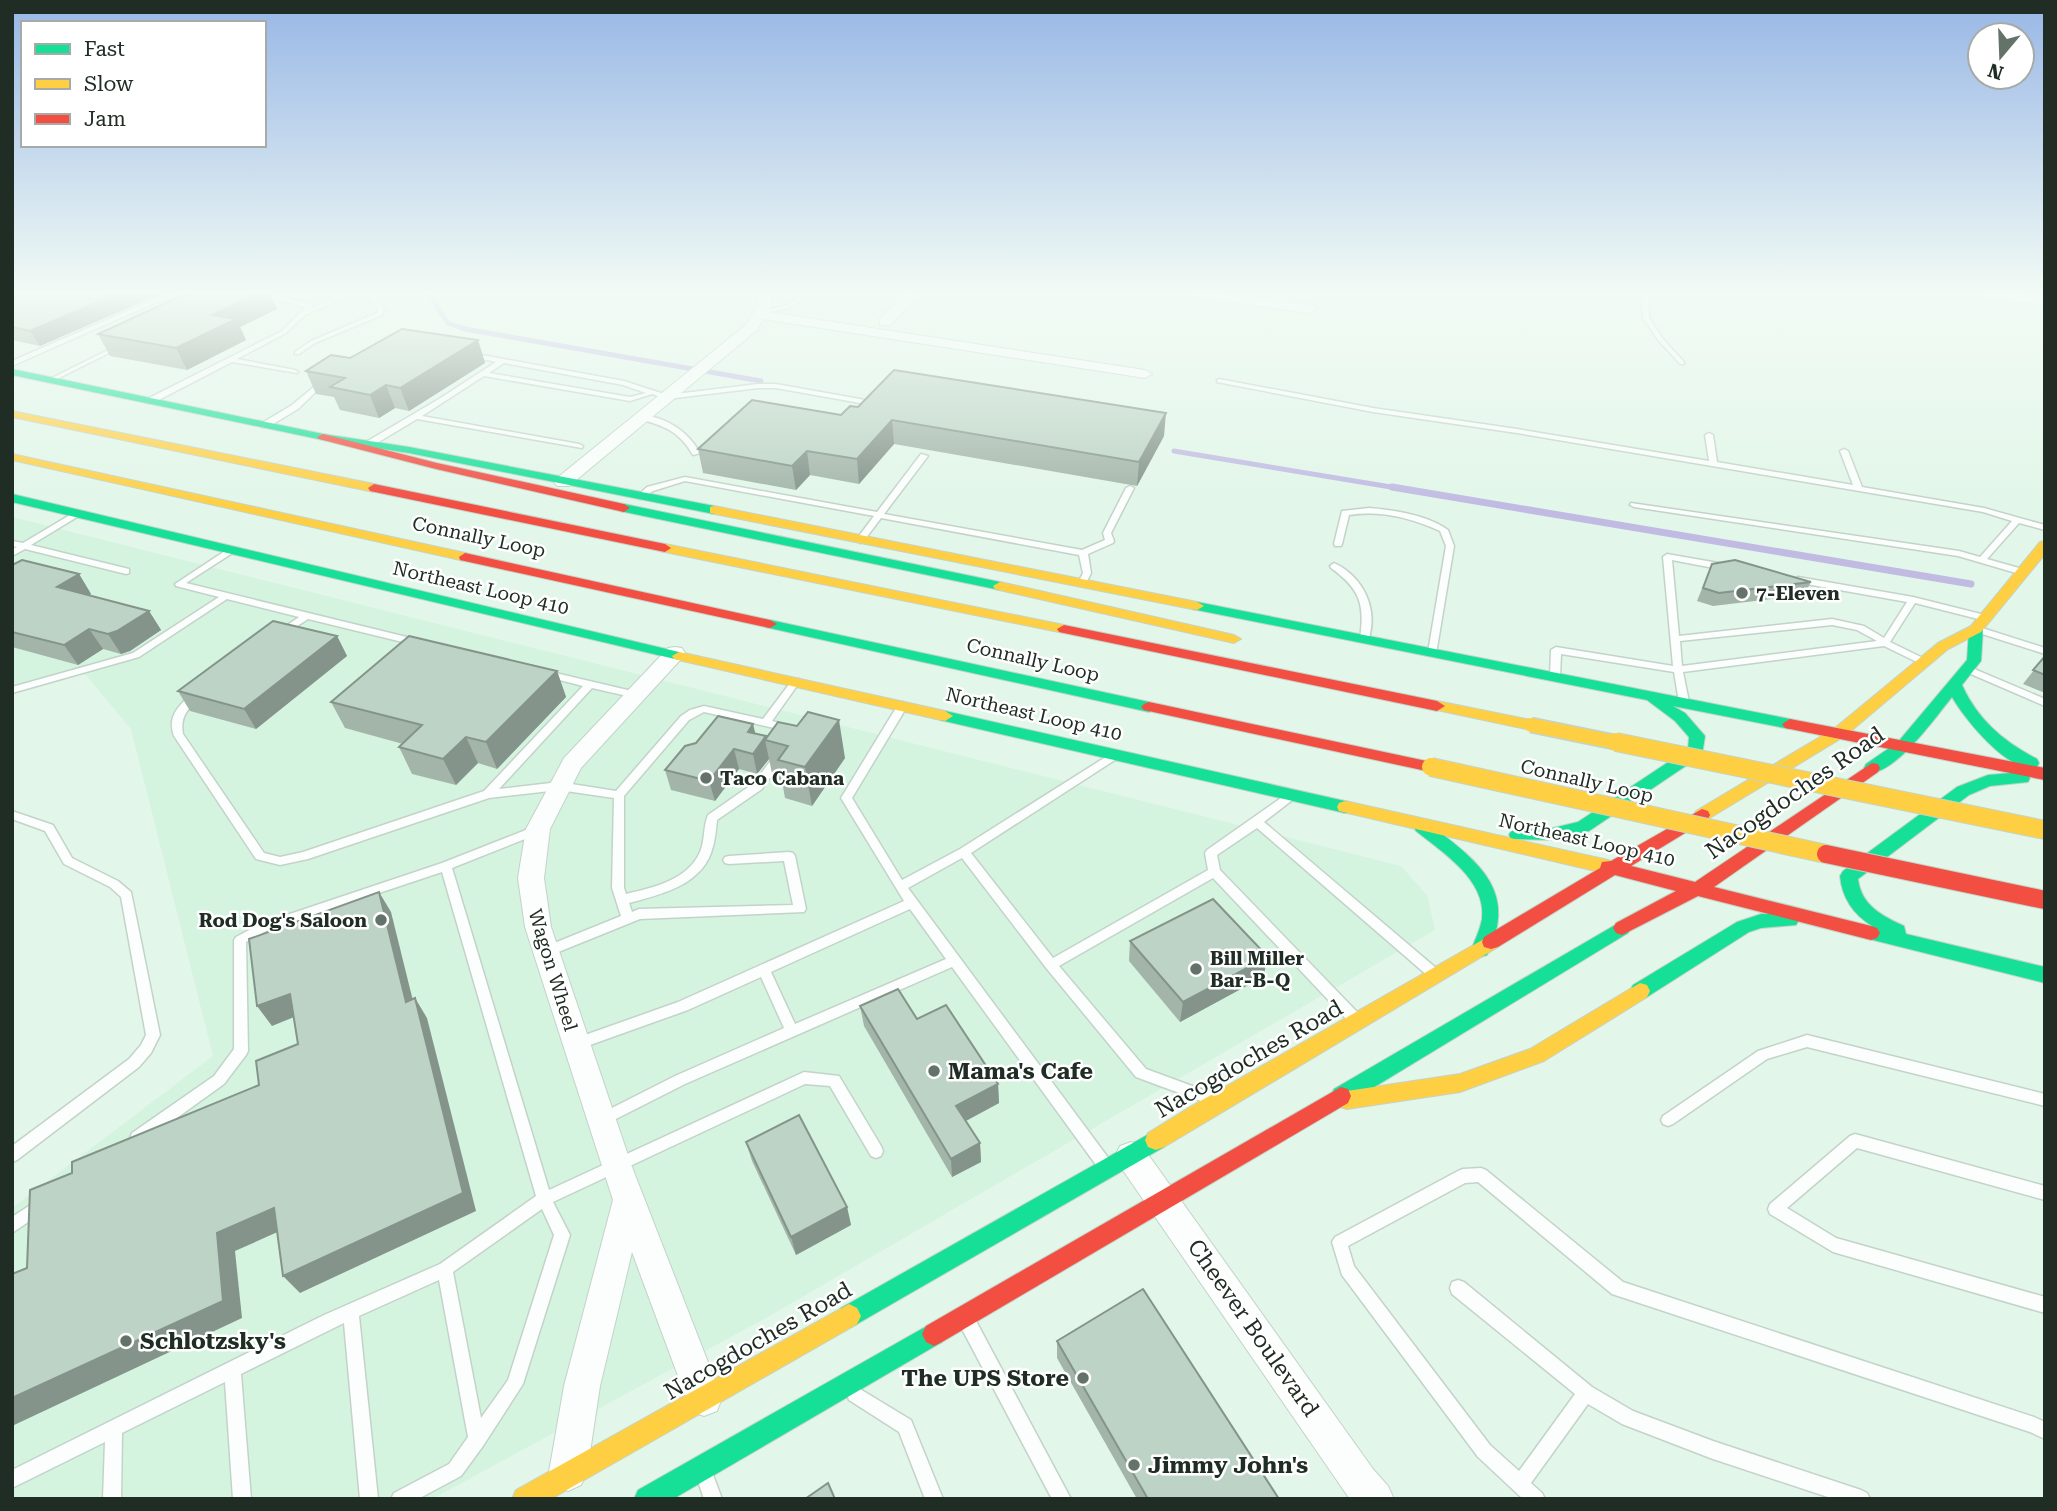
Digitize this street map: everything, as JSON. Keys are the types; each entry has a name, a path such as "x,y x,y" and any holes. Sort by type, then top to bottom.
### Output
{"main road":[{"path":"12,372 323,437 526,488 1044,594 1247,642"},
{"name":"Connally Loop","path":"12,414 2045,830"},
{"path":"323,437 2045,773"},
{"name":"Connally Loop","path":"12,457 1645,816 2045,900"},
{"name":"Northeast Loop 410","path":"12,498 532,622 1699,888 1816,920 2045,975"},
{"name":"Nacogdoches Road","path":"525,1499 571,1487 704,1398 1120,1162 1217,1101 1358,1022 1618,869 1840,732 1943,646 1981,624 2043,551"},
{"name":"Nacogdoches Road","path":"647,1499 1165,1201 1656,908 1699,888 1904,746 1974,661 1981,624"},
{"path":"1378,676 1531,725"},
{"path":"1954,684 1959,702 1981,730 2045,773"},
{"path":"1471,835 1553,834 1583,827 1696,751 1697,736 1680,717 1646,695"},
{"path":"1938,950 1868,915 1854,901 1848,887 1849,876 1963,790 1989,781 2045,773"},
{"path":"1645,816 1898,886"},
{"path":"1418,824 1469,867 1485,890 1492,913 1480,950"},
{"path":"1330,1102 1460,1083 1537,1055 1743,926 1761,921 1816,920"}],"street":[{"path":"563,482 709,364"},
{"path":"1079,364 1145,374"},
{"name":"Wagon Wheel","path":"675,653 572,764 538,829 531,878 533,903 546,952 616,1167 704,1398"},
{"name":"Cheever Boulevard","path":"1120,1162 1165,1201 1360,1482 1375,1499"},
{"path":"571,1487 582,1386 628,1202"}],"lane":[{"path":"51,380 85,364"},
{"path":"150,401 226,364"},
{"path":"251,364 295,372"},
{"path":"369,444 417,417 498,364"},
{"path":"516,364 624,383 649,394 667,397 776,386 872,403"},
{"path":"482,374 630,399 649,394"},
{"path":"265,425 295,407 306,395 332,376"},
{"path":"1219,381 1373,411 1713,463 1995,512 2045,528"},
{"path":"417,417 579,446"},
{"path":"642,417 671,425 690,440 696,453"},
{"path":"1709,435 1713,463"},
{"path":"1844,451 1858,488"},
{"path":"860,540 925,456"},
{"path":"640,497 650,489 685,480 1083,553 1110,541 1107,533 1130,488"},
{"path":"1634,505 1983,559 2023,572"},
{"path":"1338,544 1345,513 1357,510 1424,520 1444,530 1450,547 1433,652"},
{"path":"12,553 78,514"},
{"path":"1983,559 2018,519"},
{"path":"12,543 126,571"},
{"path":"231,550 179,584 431,646"},
{"path":"1082,583 1087,573 1083,553"},
{"path":"1684,702 1678,670 1667,557 1735,569"},
{"path":"1334,566 1352,578 1362,592 1367,625 1365,639"},
{"path":"1790,579 1913,600 1981,624 2045,651"},
{"path":"12,691 136,655 226,596"},
{"path":"1555,677 1556,650 1678,670 1885,643 1913,600"},
{"path":"273,639 306,616"},
{"path":"1675,639 1832,622 1860,626 1885,643 1924,663"},
{"path":"1967,669 2045,703"},
{"path":"537,671 636,695"},
{"path":"765,723 796,681"},
{"path":"488,794 590,684"},
{"path":"209,686 180,709 175,723 178,734 260,856 280,861 304,856 488,794 559,786 619,795"},
{"path":"903,705 846,797 912,903 955,960 1120,1162"},
{"path":"628,919 618,888 619,795 685,718 704,709 793,731 795,736 790,742"},
{"path":"622,900 666,888 695,868 705,854 712,818 758,786 783,752"},
{"path":"900,887 964,852 1117,755"},
{"path":"1292,795 1211,853 1214,872 1358,1022"},
{"path":"12,815 49,828 68,861 114,884 127,895 153,1035 134,1063 12,1155"},
{"path":"1257,822 1437,976"},
{"path":"127,1144 219,1080 241,1051 240,940 264,927 446,866 538,829"},
{"path":"964,852 1051,965 1141,1073 1217,1101"},
{"path":"546,952 639,914 800,909 789,856 729,860"},
{"path":"400,1499 455,1470 515,1384 562,1235 544,1199 446,866"},
{"path":"1051,965 1214,872"},
{"path":"576,1044 683,1006 912,903"},
{"path":"601,1120 680,1080 955,960"},
{"path":"764,970 792,1031"},
{"path":"1668,1120 1763,1055 1807,1041 2045,1100"},
{"path":"12,1479 351,1311 445,1269 544,1199 804,1078 834,1080 876,1151"},
{"path":"2045,1193 1855,1141 1775,1209 1833,1245 2045,1305"},
{"path":"1536,1499 1484,1451 1346,1270 1340,1242 1463,1177 1482,1175 1618,1288 2034,1425 2045,1431"},
{"path":"12,1226 47,1200"},
{"path":"445,1269 477,1440"},
{"path":"1458,1288 1586,1394 1628,1418 1713,1450 1861,1499"},
{"path":"351,1311 369,1499"},
{"path":"964,1317 1062,1499"},
{"path":"232,1369 242,1499"},
{"path":"843,1387 905,1426 934,1499"},
{"path":"1519,1485 1586,1394"},
{"path":"112,1499 114,1428"},
{"path":"703,1467 713,1499"}],"shaded area":[{"path":"12,517 1401,866 1427,895 1435,930 766,1318 432,1499 12,1499 12,1208 213,1056 131,729 80,668 12,686"}],"building":[{"path":"318,364 440,364 400,388 386,385 370,395 330,387 345,378 306,371"},
{"path":"894,370 1166,413 1139,462 892,420 857,459 807,451 792,466 698,449 752,400 841,415 850,406 858,407"},
{"path":"22,560 79,574 57,587 149,611 117,631 108,634 89,629 64,645 12,632 12,565"},
{"path":"1735,560 1811,582 1719,593 1703,588 1712,564"},
{"path":"273,621 337,636 244,709 178,691"},
{"path":"409,636 557,671 486,742 466,737 443,759 399,747 422,725 331,702"},
{"path":"2045,656 2045,675 2033,670"},
{"path":"808,712 839,720 805,767 778,760 788,746 765,740 778,722 797,726"},
{"path":"718,716 753,724 748,732 766,736 753,754 734,749 709,781 665,770 685,746 696,743"},
{"path":"379,892 406,1002 415,998 463,1193 283,1276 274,1208 217,1233 223,1301 12,1398 12,1274 27,1268 30,1190 72,1173 72,1162 259,1085 256,1061 298,1044 290,994 257,1006 249,939"},
{"name":"Bill Miller Bar-B-Q","path":"1213,899 1268,957 1183,1002 1130,941"},
{"name":"Mama's Cafe","path":"898,989 917,1019 946,1005 998,1084 956,1106 980,1143 951,1159 860,1006"},
{"path":"799,1115 847,1207 791,1237 746,1142"},
{"path":"1143,1289 1279,1499 1148,1499 1057,1341"},
{"path":"828,1483 835,1499 805,1499"}],"waterway":[{"path":"661,364 761,381"},
{"path":"1174,451 1403,489"},
{"path":"1392,487 1971,584"}],"traffic: fast":[{"path":"12,372 323,437 409,450 714,510"},
{"path":"12,498 679,656"},
{"path":"624,508 1000,586"},
{"path":"1197,606 1790,724"},
{"path":"770,624 1149,707"},
{"path":"1872,768 1904,746 1974,661 1976,629"},
{"path":"1954,684 1975,721 1995,740 2031,763"},
{"path":"1517,835 1553,834 1583,827 1696,751 1697,736 1680,717 1654,700"},
{"path":"945,716 1345,807"},
{"path":"1898,931 1864,911 1853,896 1849,876 1963,791 1988,781 2022,778"},
{"path":"1422,827 1455,853 1484,887 1491,914 1489,928 1480,950"},
{"path":"1640,991 1743,927 1761,921 1790,920"},
{"path":"1341,1096 1622,928"},
{"path":"1871,933 2045,975"},
{"path":"849,1316 1156,1140"},
{"path":"647,1499 934,1334"}],"traffic: slow":[{"path":"12,414 374,488"},
{"path":"12,457 465,557"},
{"path":"714,510 1197,606"},
{"path":"1702,815 1840,732 1943,646 1976,629 2045,545"},
{"path":"665,548 1064,629"},
{"path":"1000,586 1234,639"},
{"path":"679,656 945,716"},
{"path":"1437,706 1531,725"},
{"path":"1531,725 2045,830"},
{"path":"1431,767 1826,854"},
{"path":"1345,807 1608,867"},
{"path":"1156,1140 1491,942"},
{"path":"1347,1100 1460,1083 1537,1055 1640,991"},
{"path":"525,1499 849,1316"}],"traffic: jam":[{"path":"323,437 436,466 624,508"},
{"path":"374,488 665,548"},
{"path":"465,557 770,624"},
{"path":"1064,629 1437,706"},
{"path":"1149,707 1431,767"},
{"path":"1790,724 2045,774"},
{"path":"1622,928 1699,888 1872,768"},
{"path":"1491,942 1702,815"},
{"path":"1826,854 2045,900"},
{"path":"1608,867 1871,933"},
{"path":"934,1334 1341,1096"}],"place":[{"name":"7-Eleven","path":"1742,593"},
{"name":"Taco Cabana","path":"706,778"},
{"name":"Rod Dog's Saloon","path":"381,920"},
{"name":"Bill Miller Bar-B-Q","path":"1196,969"},
{"name":"Mama's Cafe","path":"934,1071"},
{"name":"Schlotzsky's","path":"126,1341"},
{"name":"The UPS Store","path":"1083,1378"},
{"name":"Jimmy John's","path":"1134,1465"}]}
